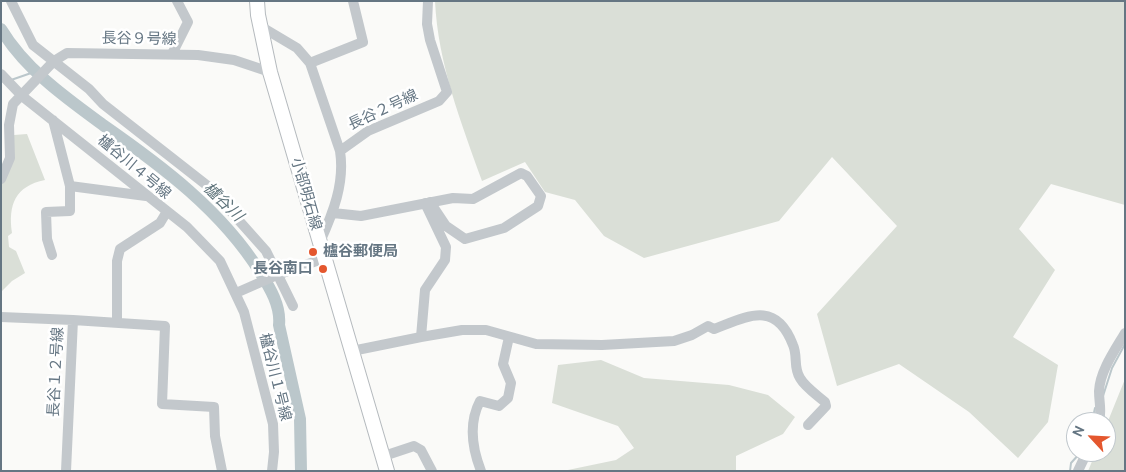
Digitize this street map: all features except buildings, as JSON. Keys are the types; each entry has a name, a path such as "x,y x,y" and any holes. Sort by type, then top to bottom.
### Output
{"main road":[{"name":"小部明石線","path":"257,1 260,26 270,72 387,471"}],"street":[{"path":"11,1 33,45 89,89 103,104 208,187 266,251 293,306"},
{"path":"172,54 188,22 177,1"},
{"path":"260,26 297,48 310,63 363,42 353,1"},
{"name":"長谷２号線","path":"310,63 340,151 368,131 439,100 447,92 430,40 428,1"},
{"name":"長谷９号線","path":"1,179 10,158 9,124 13,104 54,61 67,53 172,54 234,60 270,72"},
{"name":"櫨谷川４号線","path":"5,79 22,96 166,213 187,227 220,261 236,293"},
{"path":"52,255 47,239 46,212 70,211 70,186 53,120"},
{"path":"320,242 333,213 340,182 340,151"},
{"path":"333,213 361,216 428,202 453,198 473,199 521,173 528,176 540,196 538,206 504,228 465,239 446,226 428,202"},
{"path":"70,186 147,197"},
{"path":"421,337 425,290 445,260 446,247 428,202"},
{"path":"117,324 117,262 120,249 160,223 166,213"},
{"path":"236,293 277,275 325,258"},
{"name":"櫨谷川１号線","path":"236,293 244,312 273,424 274,452 272,471"},
{"path":"352,351 462,330 486,330 536,344 602,345 674,341 692,335 708,326 714,329 754,314 771,315 781,324 794,345 795,367 800,380 825,402 826,406 808,425"},
{"path":"1,317 74,320"},
{"name":"長谷１２号線","path":"66,471 74,320 165,326 162,404 214,408 215,436 222,471"},
{"path":"1102,412 1099,390 1106,367 1125,333"},
{"path":"481,471 474,452 474,412 480,401 499,406 508,398 511,383 503,364 509,337"},
{"path":"382,471 384,456 414,446 421,450 432,471"}],"shaded area":[{"path":"435,1 1125,1 1125,205 1051,184 1019,229 1055,270 1013,337 1058,365 1048,422 1018,458 969,412 899,364 837,386 817,314 897,226 832,157 779,221 644,258 604,236 575,200 545,192 525,162 482,181 459,115 446,70 437,24"},
{"path":"14,122 14,135 27,134 45,180 27,187 16,198 11,214 12,233 8,236 9,247 16,251 25,273 12,281 1,292 1,183"},
{"path":"601,360 644,378 729,385 768,395 795,417 783,434 736,456 736,471 563,471 616,460 634,448 618,426 552,403 558,365"},
{"path":"1125,379 1125,471 1088,471 1092,462 1116,462 1116,412 1112,412"}],"waterway":[{"name":"櫨谷川","path":"1,29 22,57 47,82 169,173 209,209 228,229 260,272 277,304 279,325 300,419 301,471"},
{"path":"11,80 37,71"},
{"path":"1103,396 1112,368 1125,344"},
{"path":"1094,412 1095,408"},
{"path":"1070,471 1072,462"}],"place":[{"name":"櫨谷郵便局","path":"313,252"},
{"name":"長谷南口","path":"323,269"}]}
